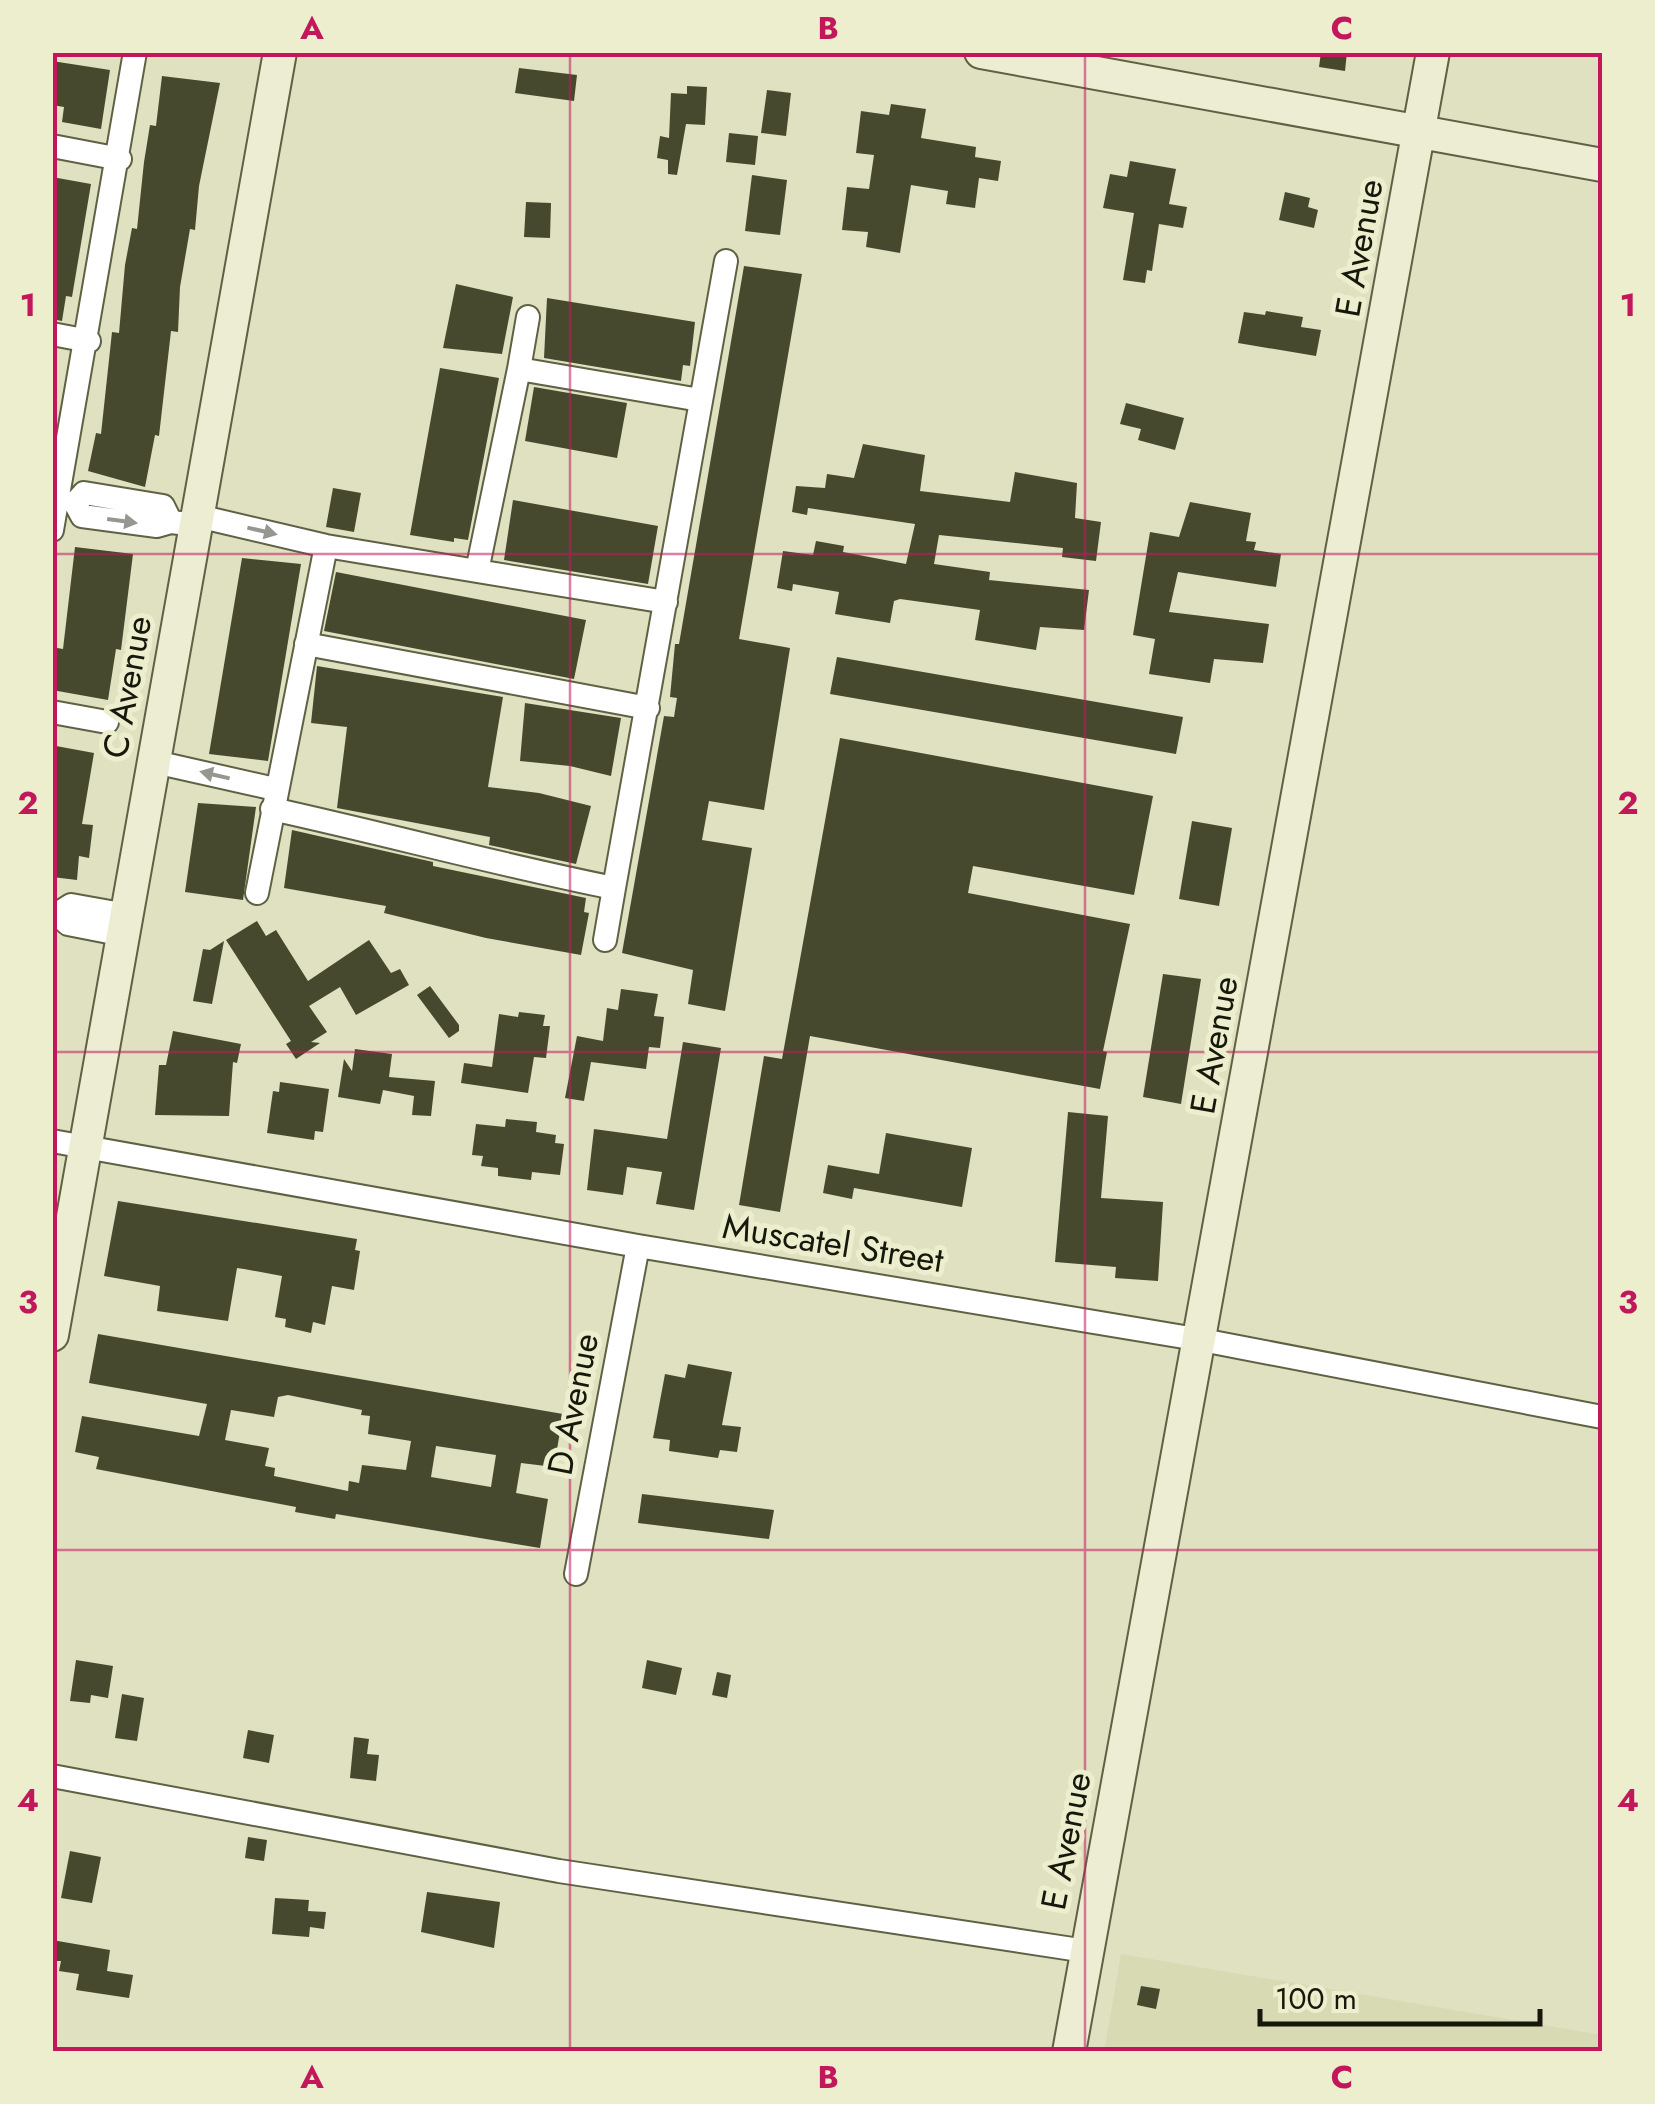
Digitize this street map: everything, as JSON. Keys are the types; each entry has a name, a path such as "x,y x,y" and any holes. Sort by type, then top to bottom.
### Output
{"street":[{"path":"58,516 135,52"},
{"name":"C Avenue","path":"52,1334 154,762 189,521 280,52"},
{"path":"981,52 1602,165"},
{"name":"E Avenue","path":"1069,2052 1202,1340 1433,52"},
{"path":"52,146 120,158"},
{"path":"605,940 726,261"},
{"path":"477,571 528,317"},
{"path":"52,334 89,341"},
{"path":"519,369 700,400"},
{"path":"58,516 84,493 163,506 189,521 666,602"},
{"path":"257,892 326,546"},
{"path":"306,644 648,708"},
{"path":"52,712 107,722"},
{"path":"154,762 492,864 614,888"},
{"path":"55,914 68,924 126,925"},
{"name":"Muscatel Street","path":"52,1141 638,1246 1202,1340 1602,1417"},
{"name":"D Avenue","path":"576,1574 638,1246"},
{"path":"52,1776 559,1871 1086,1952"}],"shaded area":[{"path":"1121,1954 1602,2035 1602,2052 1104,2052"}],"building":[{"path":"1321,52 1347,52 1345,71 1319,67"},
{"path":"52,61 110,70 101,129 62,122 64,107 52,105"},
{"path":"519,68 577,75 574,101 515,93"},
{"path":"162,76 220,83 199,186 195,230 190,229 180,287 178,332 171,331 159,436 155,435 145,487 88,471 96,433 101,434 112,332 119,333 125,265 132,228 137,229 150,125 156,126"},
{"path":"687,86 707,87 705,125 686,124 677,175 668,174 668,160 657,158 660,136 669,138 671,93 687,94"},
{"path":"767,90 791,93 786,136 761,133"},
{"path":"891,104 926,109 921,138 976,147 975,157 1001,161 998,181 979,178 975,208 946,204 948,191 911,185 900,253 866,247 868,232 842,230 847,187 869,189 874,155 856,153 861,111 889,115"},
{"path":"729,133 758,136 755,165 726,162"},
{"path":"1130,161 1176,169 1169,204 1187,207 1183,228 1159,224 1152,271 1147,270 1145,283 1123,280 1134,213 1103,208 1110,174 1127,177"},
{"path":"752,175 787,180 780,235 745,231"},
{"path":"52,177 91,184 72,297 66,296 62,321 52,319"},
{"path":"1285,192 1310,198 1308,207 1318,210 1314,228 1279,220"},
{"path":"526,202 551,203 550,238 524,237"},
{"path":"744,266 802,274 739,639 790,648 764,810 709,801 702,840 752,848 725,1011 688,1004 693,970 622,953 664,716 674,717 677,698 670,697 675,644 679,644"},
{"path":"456,284 513,297 502,354 443,348"},
{"path":"547,298 695,322 690,366 683,365 681,381 544,358"},
{"path":"1266,311 1303,317 1301,327 1321,330 1316,356 1238,343 1244,312 1265,315"},
{"path":"440,368 499,378 468,540 454,538 454,542 410,535"},
{"path":"534,387 627,403 617,458 525,441"},
{"path":"1126,403 1184,418 1175,450 1138,440 1141,429 1120,424"},
{"path":"863,444 925,455 920,491 1010,502 1015,472 1077,483 1075,518 1101,522 1096,561 1062,557 1063,548 939,535 934,564 990,572 989,580 1089,590 1084,630 1040,627 1036,650 975,640 980,610 900,599 894,601 890,623 835,614 839,592 793,584 792,591 777,588 783,551 813,555 816,541 844,546 843,552 906,564 915,524 808,508 807,515 792,512 796,486 825,488 827,474 854,478"},
{"path":"333,488 361,493 354,532 326,527"},
{"path":"513,500 658,526 648,584 504,560"},
{"path":"1190,502 1251,513 1246,541 1256,542 1254,550 1281,554 1276,587 1178,572 1169,612 1269,624 1263,663 1214,659 1210,683 1149,674 1155,639 1133,635 1150,532 1179,537"},
{"path":"75,547 133,554 121,650 116,649 108,700 52,690 57,648 63,649"},
{"path":"242,558 301,564 268,761 209,754"},
{"path":"336,572 586,620 574,679 324,631"},
{"path":"837,657 1183,717 1176,754 830,694"},
{"path":"317,666 503,697 488,787 539,793 591,806 576,864 489,845 490,837 337,808 347,727 311,723"},
{"path":"525,703 621,718 611,776 570,766 520,761"},
{"path":"840,738 1153,796 1134,895 973,866 968,893 1130,924 1103,1051 1107,1052 1100,1089 810,1036 780,1212 739,1205 764,1056 782,1059"},
{"path":"56,746 94,753 82,824 93,825 89,858 79,856 77,880 52,877"},
{"path":"198,803 256,807 243,900 185,892"},
{"path":"1192,821 1232,828 1219,906 1179,899"},
{"path":"292,830 433,862 433,866 586,898 584,912 589,913 581,955 486,938 384,913 386,906 284,888"},
{"path":"257,921 266,936 276,930 308,981 369,940 391,973 400,969 409,985 356,1015 340,987 309,1006 327,1032 311,1042 320,1043 296,1059 286,1044 291,1041 226,940"},
{"path":"224,941 212,1004 193,1001 203,949 210,950"},
{"path":"1163,974 1201,979 1181,1104 1143,1097"},
{"path":"430,986 459,1025 459,1031 449,1038 417,995"},
{"path":"621,989 658,994 654,1016 664,1017 660,1048 649,1047 646,1069 591,1062 584,1101 565,1098 577,1036 603,1041 607,1008 618,1010"},
{"path":"519,1012 545,1015 543,1026 550,1026 546,1058 534,1057 528,1093 461,1083 464,1063 492,1067 499,1014 518,1017"},
{"path":"173,1031 241,1044 237,1063 233,1062 229,1116 155,1115 159,1065 166,1065"},
{"path":"683,1042 721,1048 694,1210 656,1204 662,1172 627,1167 623,1195 587,1190 594,1129 667,1139"},
{"path":"355,1049 392,1054 389,1077 435,1081 431,1116 412,1115 414,1096 383,1090 380,1104 338,1097 344,1059 352,1071"},
{"path":"280,1082 329,1089 323,1132 315,1131 314,1140 267,1133 273,1091 279,1092"},
{"path":"1068,1112 1108,1116 1101,1198 1163,1202 1158,1281 1115,1278 1116,1267 1055,1262"},
{"path":"506,1119 537,1122 536,1132 556,1135 555,1143 564,1144 560,1175 532,1172 531,1180 498,1176 498,1168 481,1166 483,1156 472,1155 476,1124 505,1127"},
{"path":"886,1133 972,1148 962,1207 854,1188 852,1199 823,1193 828,1165 879,1174"},
{"path":"118,1201 357,1239 355,1250 360,1251 354,1290 332,1286 325,1325 313,1322 311,1333 285,1327 286,1319 275,1317 282,1276 237,1268 228,1321 157,1311 160,1286 104,1276"},
{"path":"98,1334 563,1414 554,1467 521,1463 516,1493 548,1499 540,1548 336,1514 335,1519 295,1512 296,1507 96,1469 99,1457 75,1452 82,1416 199,1436 207,1404 89,1383","holes":["288,1395 362,1410 361,1415 370,1416 368,1434 411,1441 406,1470 362,1465 359,1483 349,1481 348,1491 274,1476 275,1468 265,1466 269,1448 225,1440 231,1410 274,1417 278,1397","436,1446 496,1455 491,1487 431,1477"]},
{"path":"688,1364 732,1372 722,1425 741,1427 737,1452 720,1450 718,1458 669,1451 670,1440 653,1438 665,1374 685,1378"},
{"path":"642,1494 774,1510 769,1539 638,1523"},
{"path":"76,1660 113,1666 108,1698 91,1695 90,1703 70,1701"},
{"path":"647,1660 682,1668 676,1695 642,1688"},
{"path":"717,1672 731,1675 727,1698 712,1695"},
{"path":"122,1694 144,1698 137,1741 115,1738"},
{"path":"248,1730 274,1735 269,1763 243,1758"},
{"path":"354,1737 369,1739 367,1754 379,1755 376,1781 350,1778"},
{"path":"248,1837 267,1840 264,1861 245,1858"},
{"path":"70,1851 101,1857 92,1903 61,1898"},
{"path":"427,1892 500,1902 494,1948 421,1932"},
{"path":"275,1898 309,1900 308,1911 326,1912 324,1929 310,1927 309,1937 272,1934"},
{"path":"52,1940 110,1950 107,1971 133,1975 129,1998 76,1990 79,1974 59,1971 61,1961 52,1961"},
{"path":"1141,1986 1160,1989 1156,2009 1137,2005"}]}
